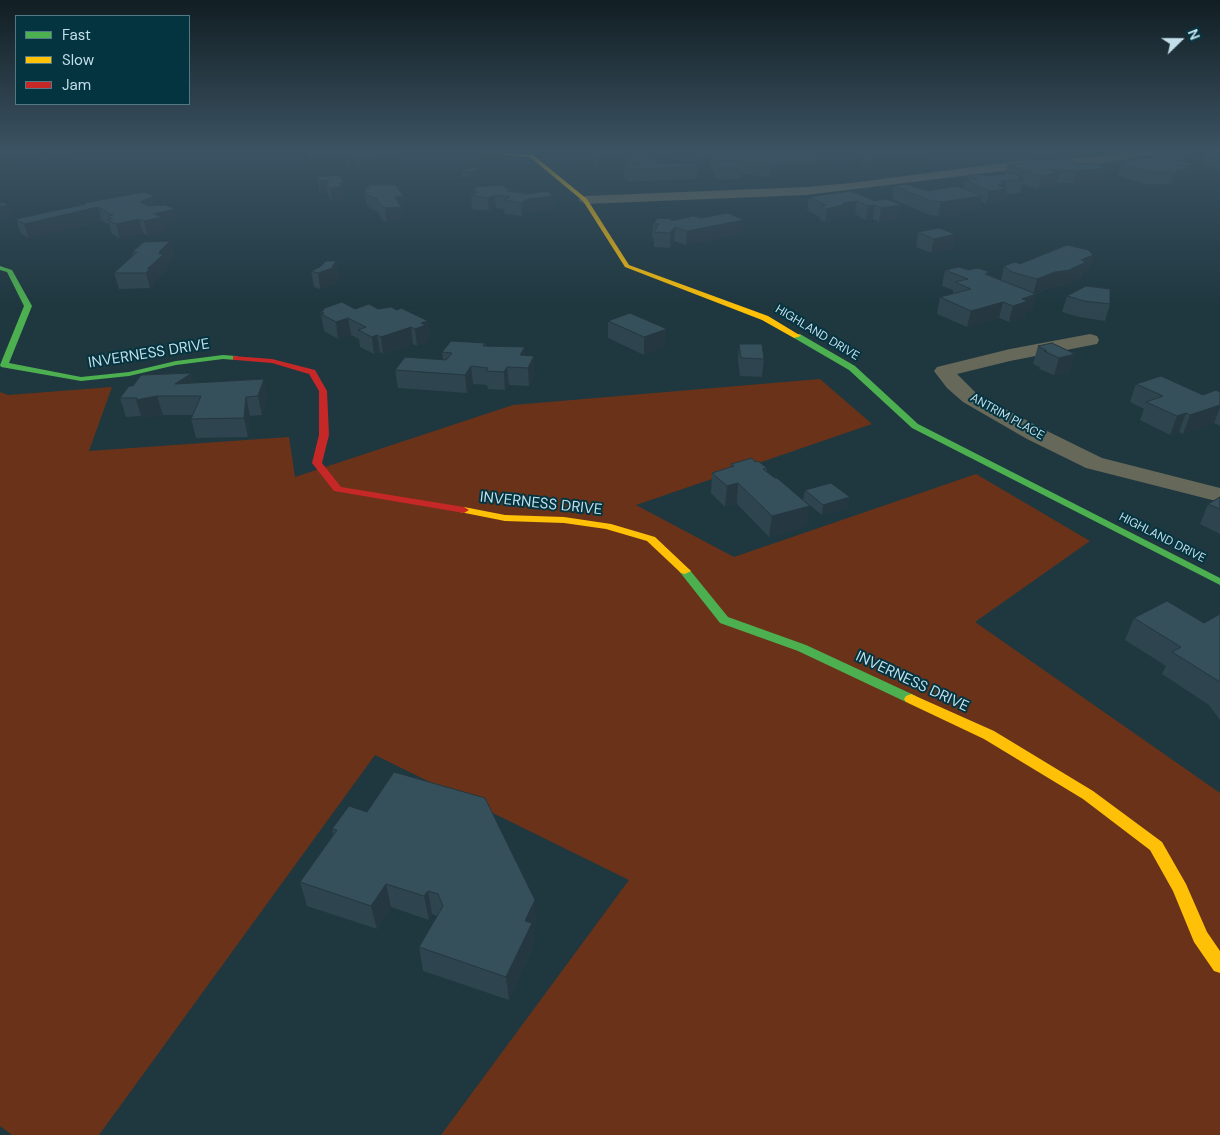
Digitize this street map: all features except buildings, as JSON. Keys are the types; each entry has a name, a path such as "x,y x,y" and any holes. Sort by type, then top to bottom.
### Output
{"street":[{"name":"HIGHLAND DRIVE","path":"587,203 627,266 765,318 852,368 915,426 1220,582"},
{"name":"INVERNESS DRIVE","path":"0,268 10,271 28,306 4,365 81,379 129,374 176,363 223,357 272,360 312,372 323,391 324,435 317,463 338,488 426,502 505,518 564,520 608,526 651,539 691,576 724,620 802,648 989,735 1088,795 1156,846 1180,889 1200,937 1220,965"},
{"name":"ANTRIM PLACE","path":"1090,340 944,370 954,384 970,398 1035,434 1094,463 1220,495"}],"shaded area":[{"path":"820,379 872,424 636,505 734,557 976,474 1090,541 975,622 1220,793 1220,1135 441,1135 629,880 375,755 99,1135 12,1135 0,1126 0,392 8,395 112,387 89,451 289,437 295,477 513,405"}],"traffic: fast":[{"path":"0,268 10,271 28,306 4,365 81,379 129,374 176,363 223,357 236,358"},
{"path":"797,336 852,368 915,426 1220,582"},
{"path":"685,571 724,620 802,648 911,699"}],"traffic: slow":[{"path":"587,203 627,266 765,318 797,336"},
{"path":"464,510 505,518 564,520 607,526 651,539 685,571"},
{"path":"911,699 989,735 1088,795 1156,846 1180,889 1200,937 1220,965"}],"traffic: jam":[{"path":"236,358 272,361 312,372 323,391 324,435 317,463 338,489 464,510"}]}
